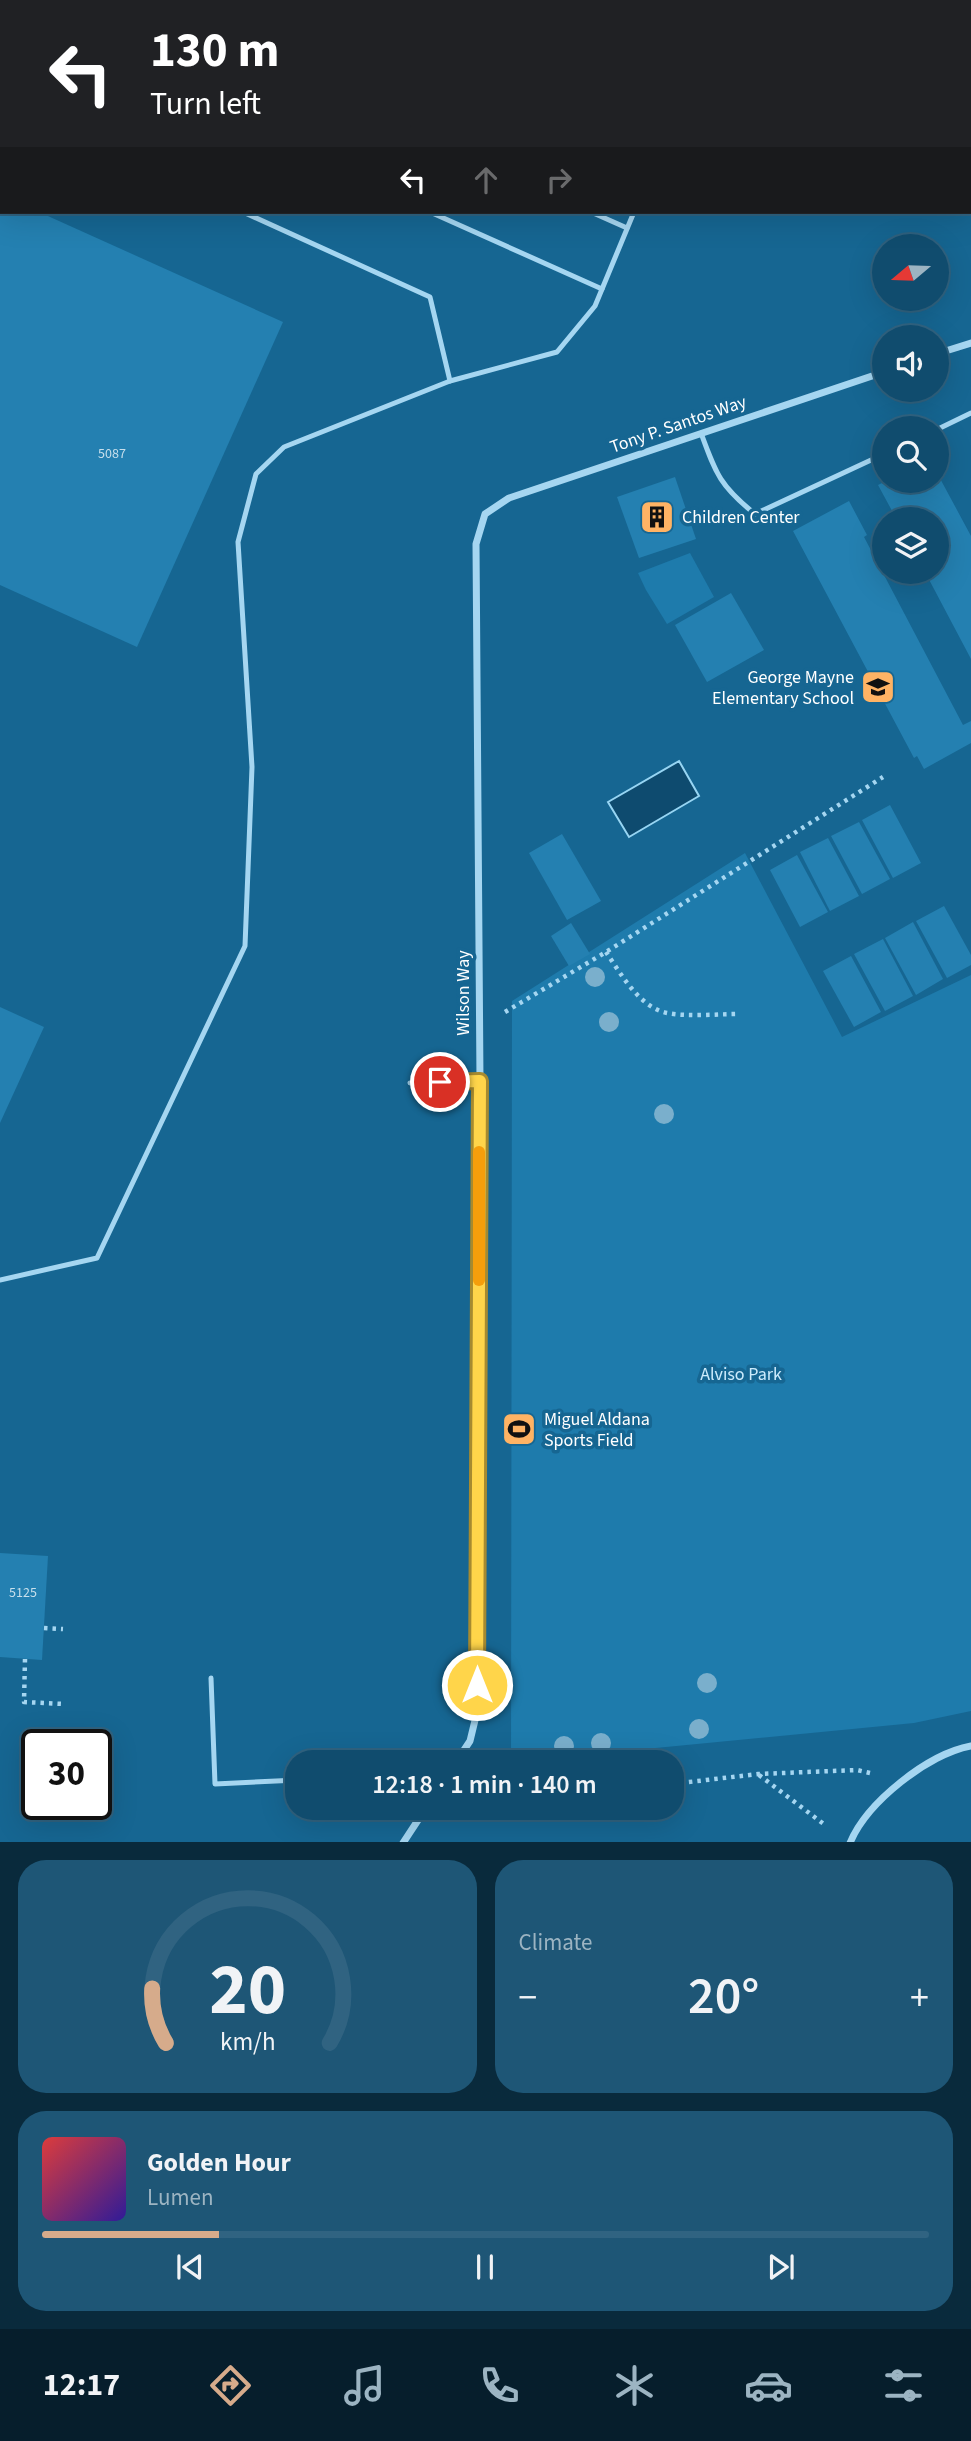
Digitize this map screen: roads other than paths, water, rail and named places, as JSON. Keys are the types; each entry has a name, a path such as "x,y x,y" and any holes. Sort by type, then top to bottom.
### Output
{"street":[{"path":"949,350 971,342"},
{"name":"Tony P. Santos Way","path":"485,514 509,498 872,376"},
{"name":"Wilson Way","path":"464,1750 470,1741 477,1712 480,1081 475,544 485,514"},
{"path":"851,1842 884,1796 919,1768 971,1746"},
{"path":"403,1842 418,1820"}],"lane":[{"path":"247,214 430,298 450,381"},
{"path":"434,214 602,289"},
{"path":"596,214 627,228"},
{"path":"0,1280 97,1258 245,946 252,767 238,542 256,474 284,447 450,381 557,352 595,306 633,214"},
{"path":"949,424 971,413"},
{"path":"701,433 711,464 725,488 755,514 872,460"},
{"path":"410,1083 480,1081"},
{"path":"211,1678 215,1784 285,1781"}],"place":[{"name":"Children Center","path":"657,517"},
{"name":"George Mayne Elementary School","path":"878,687"},
{"name":"Miguel Aldana Sports Field","path":"519,1429"}],"park label":[{"name":"Alviso Park","path":"741,1374"}]}
